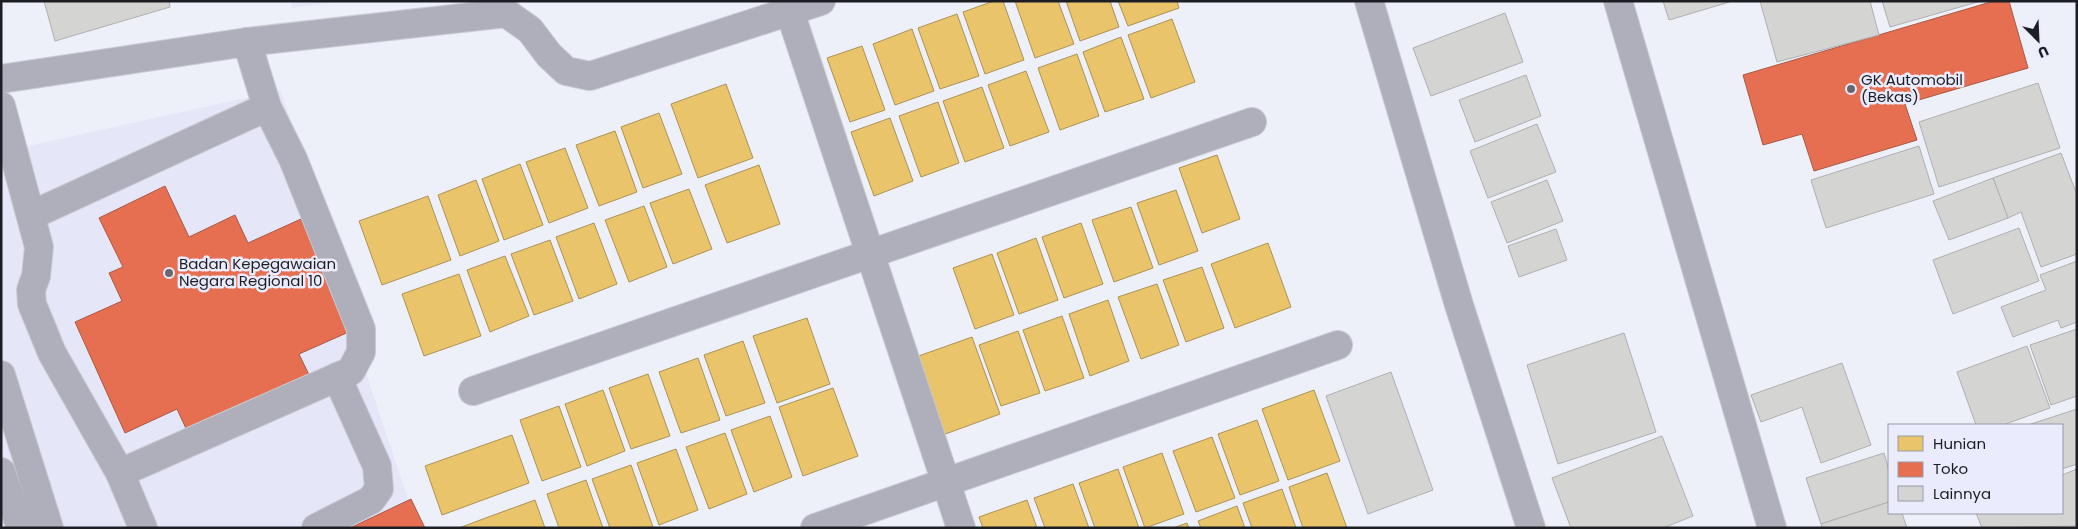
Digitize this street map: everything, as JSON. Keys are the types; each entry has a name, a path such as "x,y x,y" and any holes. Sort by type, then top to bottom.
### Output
{"street":[{"path":"1,80 247,42 506,13 530,30 549,55 566,71 590,76 821,1"},
{"path":"1369,1 1459,305 1532,528"},
{"path":"1618,1 1772,528"},
{"path":"790,12 961,528"},
{"path":"120,473 351,371 361,352 361,329 293,159 268,108 247,42"},
{"path":"1,106 32,215 39,247 36,276 31,290 32,304 52,353 120,473 143,528"},
{"path":"32,215 268,108"},
{"path":"473,391 1252,122"},
{"path":"815,528 1338,345"},
{"path":"1,375 49,528"},
{"path":"316,528 371,500 379,489 378,466 337,377"},
{"path":"1,472 21,528"}],"shaded area":[{"path":"291,1 342,1 292,8"},
{"name":"Badan Kepegawaian Negara Regional 10","path":"281,90 373,394 418,528 4,528 1,520 1,152"}],"building: Hunian":[{"path":"994,1 1003,1 1024,60 985,74 963,12"},
{"path":"1015,1 1058,1 1074,44 1035,58"},
{"path":"1066,1 1110,1 1119,27 1080,41"},
{"path":"1118,1 1177,1 1179,8 1128,26"},
{"path":"957,14 979,76 940,89 918,28"},
{"path":"1172,19 1195,82 1151,98 1128,35"},
{"path":"912,29 934,91 895,105 873,44"},
{"path":"1121,37 1144,99 1105,112 1083,52"},
{"path":"862,46 885,110 850,122 827,58"},
{"path":"1077,54 1099,116 1060,130 1038,68"},
{"path":"1026,71 1049,132 1010,146 988,85"},
{"path":"726,84 753,158 698,178 671,104"},
{"path":"982,87 1004,148 965,162 943,101"},
{"path":"938,102 959,163 921,177 899,116"},
{"path":"659,113 682,174 643,188 621,127"},
{"path":"890,118 913,181 874,196 851,132"},
{"path":"615,131 637,192 599,206 576,145"},
{"path":"565,148 588,208 549,223 526,162"},
{"path":"1217,155 1240,219 1202,233 1179,168"},
{"path":"520,164 543,225 504,240 482,179"},
{"path":"759,165 780,224 727,243 705,185"},
{"path":"476,180 499,241 460,256 438,195"},
{"path":"689,189 712,249 673,264 650,203"},
{"path":"1176,190 1198,251 1159,265 1137,203"},
{"path":"428,196 451,260 382,285 359,221"},
{"path":"644,206 667,267 629,282 605,220"},
{"path":"1131,207 1153,268 1114,282 1092,220"},
{"path":"594,223 617,284 579,299 556,237"},
{"path":"1081,223 1103,284 1064,298 1042,237"},
{"path":"1036,238 1058,300 1019,314 997,253"},
{"path":"550,240 573,301 534,315 511,254"},
{"path":"1268,243 1291,307 1235,328 1211,264"},
{"path":"992,254 1014,315 975,329 953,268"},
{"path":"505,256 529,316 490,332 467,270"},
{"path":"1202,267 1224,328 1186,342 1163,280"},
{"path":"459,274 481,336 424,356 402,294"},
{"path":"1157,284 1179,345 1141,359 1118,297"},
{"path":"1108,300 1129,361 1090,376 1069,314"},
{"path":"1062,316 1084,378 1045,391 1023,330"},
{"path":"807,318 830,384 777,403 753,336"},
{"path":"1018,331 1040,393 1001,406 979,345"},
{"path":"972,337 1000,414 940,436 913,358"},
{"path":"743,341 765,403 726,416 704,355"},
{"path":"698,358 720,420 681,433 659,372"},
{"path":"648,374 670,436 631,449 609,388"},
{"path":"833,388 858,456 803,476 779,407"},
{"path":"603,390 625,451 587,466 565,404"},
{"path":"1314,390 1340,461 1288,480 1262,409"},
{"path":"559,406 581,467 542,481 520,420"},
{"path":"770,416 792,477 754,492 731,430"},
{"path":"1257,420 1279,481 1240,495 1218,434"},
{"path":"725,433 747,494 709,509 686,447"},
{"path":"512,435 529,483 442,515 425,466"},
{"path":"1212,437 1235,498 1196,512 1173,451"},
{"path":"676,449 698,510 659,525 637,463"},
{"path":"1162,453 1184,514 1145,528 1123,467"},
{"path":"631,465 653,527 610,528 592,479"},
{"path":"1118,469 1139,528 1095,528 1079,483"},
{"path":"1327,473 1347,528 1303,528 1289,487"},
{"path":"586,480 603,528 559,528 547,494"},
{"path":"1073,484 1089,528 1045,528 1034,498"},
{"path":"1282,489 1296,528 1252,528 1243,503"},
{"path":"535,500 545,528 459,528 491,516"},
{"path":"1027,500 1037,528 983,528 979,517"},
{"path":"1237,506 1245,528 1201,528 1198,521"},
{"path":"1187,523 1189,528 1173,528"}],"building: Toko":[{"name":"GK Automobil (Bekas)","path":"1994,1 2009,1 2028,68 1905,104 1917,140 1814,171 1802,134 1763,145 1743,75"},
{"path":"165,186 189,237 235,215 248,243 301,219 351,331 299,354 311,379 189,435 177,409 125,433 75,322 122,301 109,273 123,267 99,218"},
{"path":"411,499 425,528 350,528"}],"building: Lainnya":[{"path":"44,1 169,1 170,7 55,41"},
{"path":"1663,1 1733,1 1669,20"},
{"path":"1760,1 1870,1 1879,35 1777,62"},
{"path":"1882,1 1981,1 1890,27"},
{"path":"1505,13 1523,62 1431,96 1413,48"},
{"path":"1526,75 1541,116 1475,142 1459,100"},
{"path":"2038,83 2060,148 1939,187 1919,122"},
{"path":"1537,124 1556,172 1488,198 1470,151"},
{"path":"1919,146 1934,194 1826,228 1811,180"},
{"path":"2061,153 2077,195 2077,254 2041,267 2021,212 2008,218 1993,178"},
{"path":"1993,178 2008,218 1949,240 1933,201"},
{"path":"1547,180 1563,221 1507,243 1491,202"},
{"path":"2019,228 2039,281 1953,314 1933,260"},
{"path":"1556,229 1567,260 1519,277 1508,246"},
{"path":"2077,261 2077,322 2061,328 2058,320 2013,337 2001,307 2046,290 2040,275"},
{"path":"2077,329 2077,396 2051,405 2030,345"},
{"path":"1624,333 1656,432 1558,464 1527,365"},
{"path":"2027,346 2050,408 2006,424 1976,424 1957,372"},
{"path":"1842,363 1871,445 1821,463 1802,407 1761,422 1751,395"},
{"path":"1391,372 1433,490 1368,514 1326,396"},
{"path":"2077,409 2077,464 2063,469 2063,424 2031,424"},
{"path":"1662,436 1693,516 1663,528 1571,528 1552,478"},
{"path":"1884,453 1888,467 1888,502 1821,524 1806,478"},
{"path":"2077,469 2077,526 1982,528 1976,514 2063,514 2063,475"},
{"path":"1888,502 1888,514 1902,514 1907,528 1822,528 1821,524"}],"place":[{"name":"GK Automobil (Bekas)","path":"1851,89"},
{"name":"Badan Kepegawaian Negara Regional 10","path":"169,273"}]}
